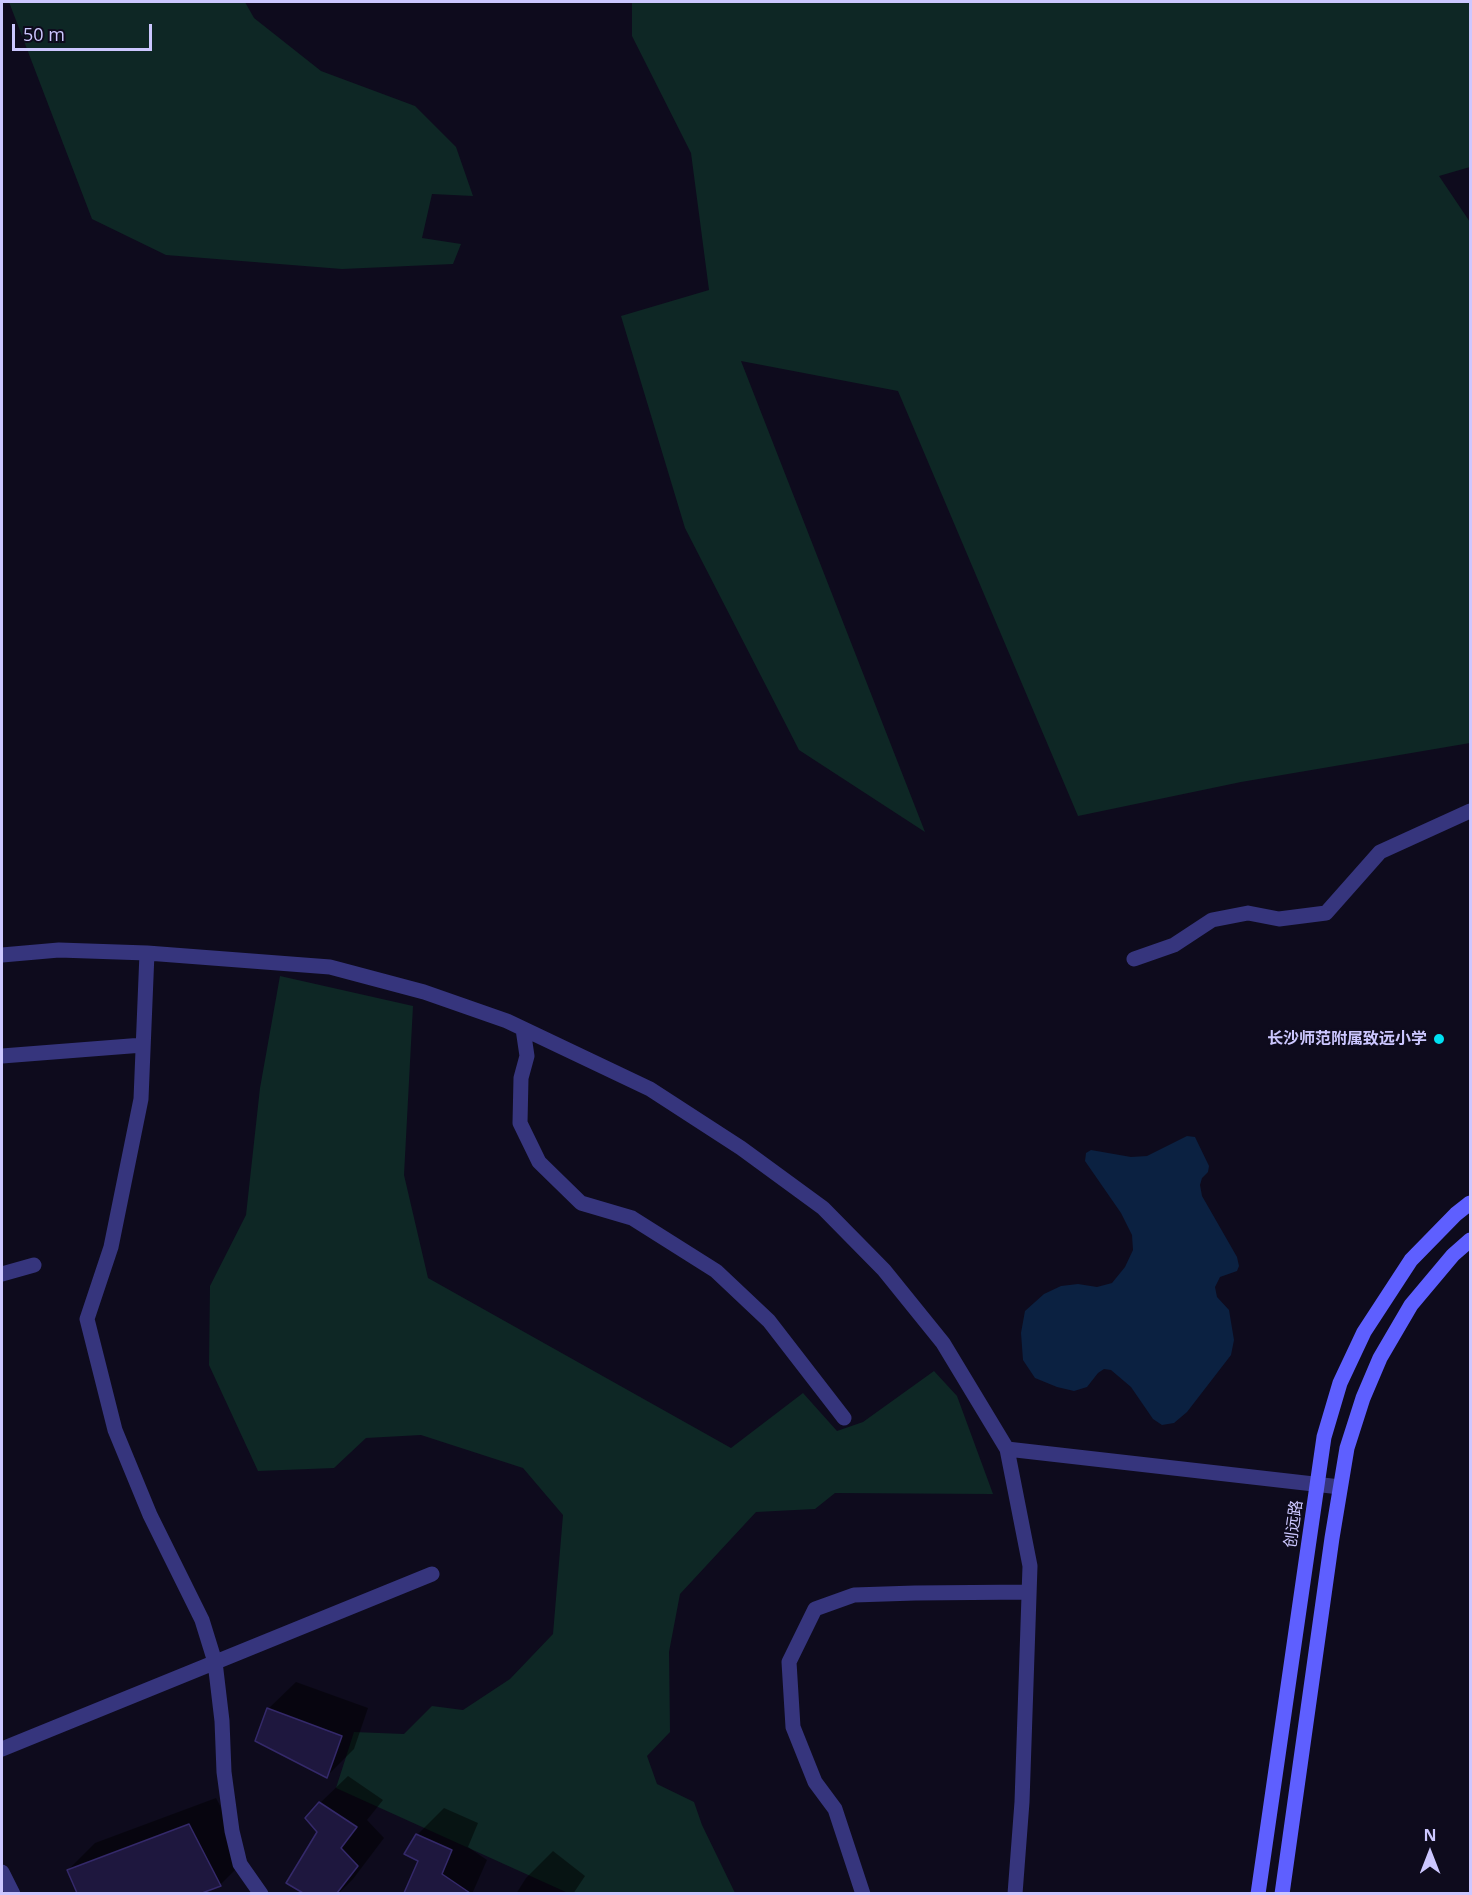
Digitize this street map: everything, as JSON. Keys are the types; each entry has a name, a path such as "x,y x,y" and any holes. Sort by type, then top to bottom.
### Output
{"main road":[{"name":"创远路","path":"1258,1893 1324,1437 1334,1404 1364,1332 1411,1260 1456,1214 1470,1203"},
{"path":"1282,1893 1347,1448 1363,1398 1380,1358 1411,1305 1453,1255 1470,1240"}],"street":[{"path":"1134,959 1174,945 1212,920 1248,913 1279,919 1326,913 1380,852 1470,811"},
{"path":"2,955 59,950 147,953 330,967 424,992 507,1021 650,1089 741,1148 823,1208 884,1270 943,1343 1007,1449 1030,1566 1022,1802 1015,1893"},
{"path":"147,953 141,1099 111,1247 87,1320 115,1430 150,1515 202,1620 215,1662 222,1721 224,1772 232,1831 240,1864 261,1893"},
{"path":"523,1029 527,1056 521,1078 520,1123 539,1162 581,1203 632,1218 716,1271 769,1321 844,1418"},
{"path":"2,1056 143,1045"},
{"path":"2,1274 34,1264"},
{"path":"1007,1449 1341,1487"},
{"path":"2,1749 432,1574"},
{"path":"863,1893 835,1809 815,1782 793,1727 789,1662 815,1609 854,1595 1029,1592"},
{"path":"2,1872 13,1893"}],"green space":[{"path":"9,2 245,2 254,18 321,71 415,106 456,147 473,196 432,194 422,238 461,244 453,264 342,269 166,255 92,219"},
{"path":"632,2 1470,2 1470,167 1439,176 1470,222 1470,743 1241,782 1078,816 898,391 741,361 925,832 799,750 685,528 621,316 709,290 691,153 632,36"},
{"path":"280,976 413,1006 404,1175 428,1278 731,1448 803,1393 837,1431 863,1422 934,1371 957,1396 993,1494 835,1493 815,1509 756,1512 680,1594 669,1652 670,1732 647,1756 657,1784 694,1802 702,1825 735,1893 568,1893 336,1788 354,1732 404,1734 432,1706 463,1710 510,1679 553,1634 563,1515 523,1468 421,1435 366,1438 334,1468 258,1471 209,1365 210,1286 246,1215 260,1088"}],"water":[{"path":"1187,1136 1195,1137 1209,1166 1200,1185 1202,1196 1237,1257 1239,1266 1237,1271 1220,1277 1215,1287 1217,1297 1229,1310 1234,1340 1231,1355 1187,1412 1174,1423 1162,1425 1153,1419 1131,1387 1111,1370 1104,1369 1087,1387 1074,1391 1035,1378 1023,1360 1021,1333 1025,1311 1044,1294 1061,1286 1078,1284 1097,1287 1112,1283 1125,1267 1133,1250 1132,1235 1121,1213 1085,1161 1086,1153 1091,1150 1131,1157 1147,1156"}],"building":[{"path":"267,1708 342,1736 327,1778 255,1741"},
{"path":"319,1802 357,1827 341,1848 358,1866 337,1893 303,1893 286,1883 317,1832 305,1818"},
{"path":"189,1824 221,1886 202,1893 77,1893 67,1870"},
{"path":"416,1834 452,1850 442,1874 470,1893 404,1893 418,1861 404,1854"}],"place":[{"name":"长沙师范附属致远小学","path":"1439,1039"}]}
